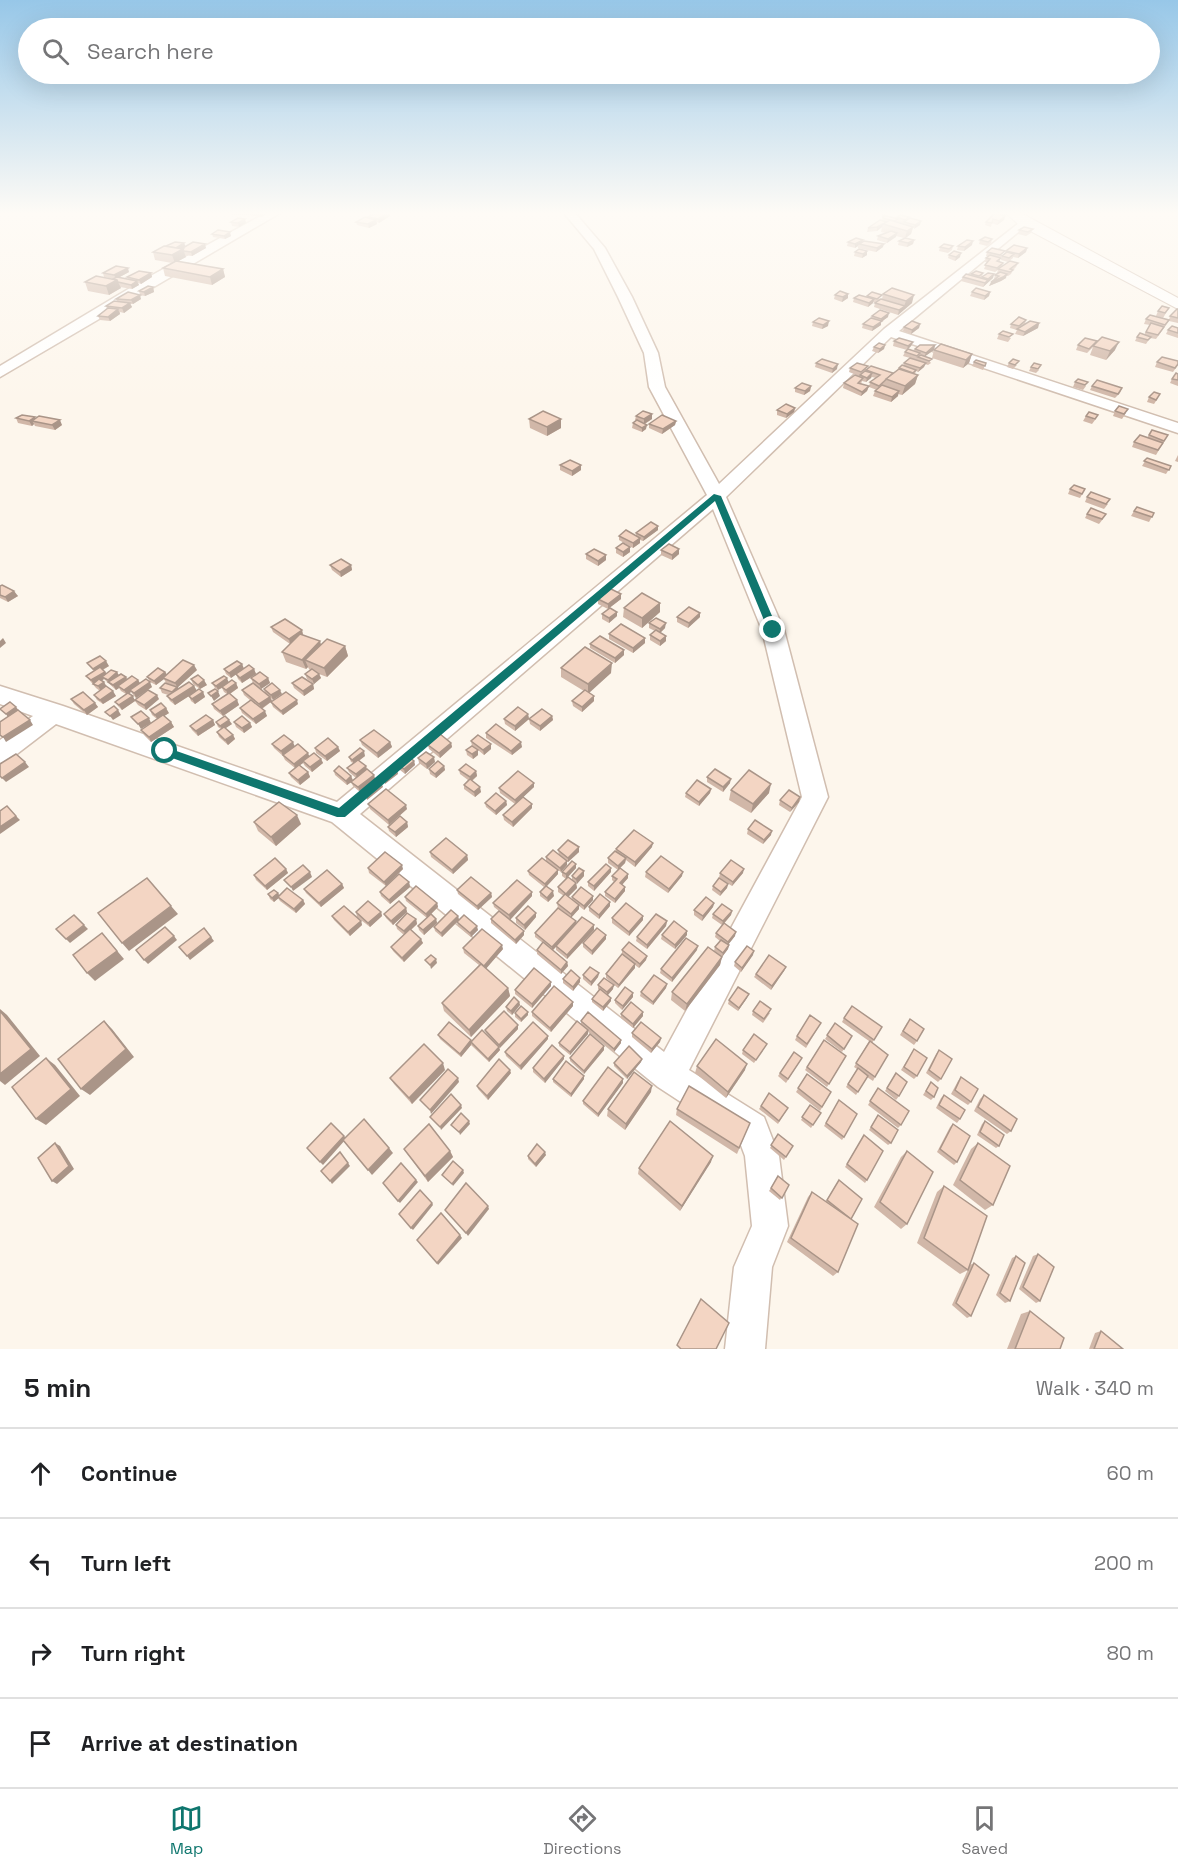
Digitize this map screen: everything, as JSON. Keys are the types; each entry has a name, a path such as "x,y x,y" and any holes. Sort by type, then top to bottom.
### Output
{"street":[{"path":"0,372 161,276"},
{"path":"614,276 651,353 657,387 717,496 773,630 815,797 669,1076"},
{"path":"341,814 717,496 889,332 953,276"},
{"path":"1126,276 1178,304"},
{"path":"889,332 1178,428"},
{"path":"0,694 341,814 669,1076 752,1129 762,1156 770,1226 753,1267 745,1349"},
{"path":"0,753 55,712"}],"building":[{"path":"96,276 117,280 106,286 85,282"},
{"path":"129,276 146,276 139,280 127,277"},
{"path":"973,276 988,280 985,283 963,277"},
{"path":"117,277 137,281 131,285 113,279"},
{"path":"148,286 153,287 144,292 139,291"},
{"path":"892,288 914,295 906,301 883,294"},
{"path":"976,288 990,292 985,296 972,292"},
{"path":"840,291 848,294 843,297 835,295"},
{"path":"128,292 140,295 131,300 116,299"},
{"path":"872,292 882,295 877,299 867,296"},
{"path":"859,295 874,299 869,303 854,298"},
{"path":"881,299 905,306 899,310 875,303"},
{"path":"114,301 130,303 122,308 106,306"},
{"path":"1162,306 1169,308 1165,313 1158,311"},
{"path":"108,308 118,309 108,317 98,316"},
{"path":"1177,309 1178,318 1170,316"},
{"path":"880,310 889,313 881,319 872,316"},
{"path":"1150,315 1169,320 1165,325 1146,319"},
{"path":"1019,317 1026,320 1019,326 1011,324"},
{"path":"819,318 829,321 823,325 813,322"},
{"path":"871,318 882,321 873,327 863,324"},
{"path":"912,321 920,324 912,330 904,327"},
{"path":"1030,321 1039,323 1025,332 1017,329"},
{"path":"1151,323 1164,327 1158,335 1146,332"},
{"path":"1172,326 1178,328 1178,333 1168,330"},
{"path":"1003,331 1013,334 1009,337 999,334"},
{"path":"1140,333 1151,337 1148,340 1137,337"},
{"path":"1102,337 1119,342 1110,351 1093,346"},
{"path":"899,338 913,342 908,346 894,341"},
{"path":"1085,338 1097,341 1089,349 1078,345"},
{"path":"879,343 885,345 880,349 874,347"},
{"path":"941,344 972,354 966,360 934,350"},
{"path":"920,345 935,345 926,353 915,349"},
{"path":"908,349 920,353 917,356 905,352"},
{"path":"921,355 932,359 929,361 918,357"},
{"path":"1162,357 1178,361 1178,364 1175,368 1157,362"},
{"path":"910,358 926,363 920,368 904,363"},
{"path":"822,359 838,364 833,369 816,363"},
{"path":"1013,359 1019,361 1015,365 1009,363"},
{"path":"976,360 986,363 985,366 974,362"},
{"path":"857,363 868,366 861,372 850,368"},
{"path":"1034,363 1041,365 1038,369 1031,367"},
{"path":"902,365 916,370 913,373 899,368"},
{"path":"871,366 893,373 879,386 870,382 880,375 866,370"},
{"path":"899,369 918,375 905,386 886,379"},
{"path":"865,371 872,373 867,378 860,375"},
{"path":"1176,373 1178,374 1178,380 1172,379"},
{"path":"855,375 863,378 858,383 869,386 862,392 844,383"},
{"path":"1078,379 1088,382 1085,385 1075,382"},
{"path":"1097,380 1122,388 1118,394 1092,386"},
{"path":"802,383 811,386 805,391 795,388"},
{"path":"882,385 899,391 892,397 875,391"},
{"path":"1154,392 1160,394 1156,400 1149,397"},
{"path":"786,404 795,408 787,414 777,410"},
{"path":"1119,406 1128,409 1124,414 1115,411"},
{"path":"543,411 561,419 547,427 529,419"},
{"path":"643,411 652,414 644,419 636,416"},
{"path":"1089,412 1098,415 1095,419 1086,416"},
{"path":"22,415 35,417 29,421 16,418"},
{"path":"662,415 676,421 663,429 649,424"},
{"path":"39,416 60,420 52,425 32,421"},
{"path":"637,420 647,425 642,428 633,423"},
{"path":"1152,430 1168,435 1164,441 1149,435"},
{"path":"1140,435 1163,443 1158,450 1134,442"},
{"path":"1147,458 1171,466 1169,470 1144,461"},
{"path":"570,460 581,465 572,471 560,465"},
{"path":"1074,485 1085,489 1082,494 1070,489"},
{"path":"1091,492 1110,499 1106,504 1087,497"},
{"path":"1137,507 1154,513 1152,517 1134,511"},
{"path":"1091,508 1106,514 1102,519 1087,514"},
{"path":"651,522 658,526 644,537 636,533"},
{"path":"626,530 640,538 633,543 619,536"},
{"path":"623,543 630,547 623,552 616,548"},
{"path":"669,544 679,549 672,555 661,550"},
{"path":"594,549 606,555 598,561 586,554"},
{"path":"341,559 351,565 340,572 330,565"},
{"path":"2,585 14,591 5,597 0,595"},
{"path":"611,589 621,594 608,604 598,599"},
{"path":"642,593 660,603 642,618 624,608"},
{"path":"689,607 700,613 689,623 677,617"},
{"path":"610,608 617,612 609,618 602,614"},
{"path":"656,618 666,623 660,629 649,623"},
{"path":"285,619 302,630 289,639 271,627"},
{"path":"621,624 645,638 633,648 609,634"},
{"path":"656,630 666,636 660,641 650,635"},
{"path":"300,634 320,641 302,660 282,652"},
{"path":"600,636 624,650 615,658 590,644"},
{"path":"327,639 345,646 324,668 305,660"},
{"path":"585,647 612,663 588,684 561,668"},
{"path":"100,656 106,661 93,669 87,663"},
{"path":"183,660 194,665 175,683 163,678"},
{"path":"237,661 242,664 229,673 224,669"},
{"path":"249,665 254,669 240,678 236,674"},
{"path":"100,667 105,672 91,680 86,676"},
{"path":"158,668 165,672 154,681 147,677"},
{"path":"312,669 319,674 312,679 305,674"},
{"path":"111,670 117,672 108,680 102,677"},
{"path":"260,672 268,678 259,684 251,678"},
{"path":"121,674 126,677 113,685 108,682"},
{"path":"198,675 204,680 198,685 191,679"},
{"path":"132,676 138,680 124,690 118,686"},
{"path":"224,676 227,678 216,686 212,683"},
{"path":"302,677 313,684 303,691 292,683"},
{"path":"99,679 104,682 98,686 93,684"},
{"path":"146,679 150,682 134,693 130,690"},
{"path":"232,680 236,683 226,690 222,687"},
{"path":"189,682 194,686 172,700 167,696"},
{"path":"165,683 177,687 172,692 160,688"},
{"path":"253,683 270,697 259,704 242,690"},
{"path":"272,683 280,690 271,695 264,689"},
{"path":"106,686 113,691 100,700 94,695"},
{"path":"199,689 203,692 192,699 189,696"},
{"path":"215,689 218,691 211,696 208,693"},
{"path":"148,690 157,695 144,705 135,700"},
{"path":"585,690 594,696 582,707 572,701"},
{"path":"83,692 95,703 84,710 71,699"},
{"path":"286,692 297,700 281,711 271,702"},
{"path":"128,693 133,696 119,705 115,702"},
{"path":"229,693 237,700 220,711 212,704"},
{"path":"251,700 265,711 253,719 240,708"},
{"path":"10,702 16,707 6,714 0,709"},
{"path":"161,703 166,708 155,715 150,710"},
{"path":"114,706 118,710 110,716 105,712"},
{"path":"518,707 528,714 515,726 504,719"},
{"path":"542,709 552,716 540,726 529,719"},
{"path":"18,710 30,720 3,737 0,735 0,722"},
{"path":"141,711 149,718 138,724 131,717"},
{"path":"163,715 171,722 149,737 141,730"},
{"path":"206,715 213,720 196,731 190,726"},
{"path":"225,716 229,720 220,726 216,722"},
{"path":"242,716 250,723 242,728 234,722"},
{"path":"496,724 521,742 511,751 486,733"},
{"path":"224,727 233,735 225,740 217,732"},
{"path":"374,730 390,742 377,753 360,740"},
{"path":"440,734 451,743 439,753 428,745"},
{"path":"284,735 293,742 281,751 272,744"},
{"path":"478,735 491,744 483,750 471,741"},
{"path":"328,738 338,747 325,756 315,748"},
{"path":"298,744 308,753 294,764 283,755"},
{"path":"472,746 478,750 472,754 466,750"},
{"path":"360,748 364,751 352,760 349,757"},
{"path":"426,752 434,757 426,764 418,758"},
{"path":"314,753 321,759 310,767 303,761"},
{"path":"16,754 25,762 2,778 0,764"},
{"path":"409,757 414,761 404,769 399,765"},
{"path":"358,760 366,766 356,774 347,768"},
{"path":"438,761 444,766 435,774 429,769"},
{"path":"466,764 476,771 470,777 459,770"},
{"path":"299,765 308,772 298,780 289,773"},
{"path":"339,766 351,776 346,781 334,771"},
{"path":"394,767 397,769 384,780 381,778"},
{"path":"367,769 374,775 358,787 351,782"},
{"path":"715,769 731,779 723,787 707,777"},
{"path":"749,770 771,784 753,804 731,790"},
{"path":"518,771 534,783 515,800 499,788"},
{"path":"470,779 480,787 474,792 464,785"},
{"path":"378,780 381,782 366,795 363,793"},
{"path":"697,780 711,789 699,802 686,793"},
{"path":"386,789 406,805 388,820 368,804"},
{"path":"789,790 800,797 792,808 780,800"},
{"path":"496,793 506,801 495,811 485,803"},
{"path":"523,797 532,804 512,822 503,815"},
{"path":"279,802 297,815 271,837 254,822"},
{"path":"7,806 16,816 0,827 0,811"},
{"path":"400,816 407,822 395,832 388,827"},
{"path":"755,820 772,831 764,840 748,829"},
{"path":"634,830 653,843 635,862 616,849"},
{"path":"446,838 467,855 452,870 430,852"},
{"path":"568,840 579,847 568,858 558,850"},
{"path":"553,850 567,861 560,868 546,857"},
{"path":"615,851 626,858 618,866 608,858"},
{"path":"385,852 402,865 384,882 368,868"},
{"path":"661,856 683,872 669,889 646,872"},
{"path":"275,858 286,869 265,886 254,875"},
{"path":"542,858 558,870 545,884 528,871"},
{"path":"731,860 744,869 733,882 720,873"},
{"path":"572,861 576,864 566,874 562,872"},
{"path":"606,864 611,868 594,886 588,882"},
{"path":"303,865 310,872 291,887 284,880"},
{"path":"579,868 584,871 576,879 572,876"},
{"path":"620,868 628,874 620,883 625,887 615,899 605,892 617,879 612,876"},
{"path":"327,870 342,884 319,903 304,889"},
{"path":"399,874 409,882 389,900 380,892"},
{"path":"471,877 491,893 477,906 457,890"},
{"path":"568,877 576,883 566,894 558,887"},
{"path":"147,878 171,906 122,943 98,913"},
{"path":"719,878 728,884 721,892 713,886"},
{"path":"517,880 532,892 509,915 493,903"},
{"path":"416,886 437,903 426,914 405,897"},
{"path":"546,886 553,891 547,898 540,892"},
{"path":"581,887 593,896 584,906 572,897"},
{"path":"287,888 303,900 294,909 278,897"},
{"path":"274,890 278,893 272,898 268,894"},
{"path":"565,894 579,905 571,914 557,903"},
{"path":"600,894 610,902 599,915 589,907"},
{"path":"706,897 714,903 703,916 694,910"},
{"path":"368,901 381,912 368,923 356,912"},
{"path":"399,901 406,908 391,921 384,914"},
{"path":"626,903 643,916 629,932 612,918"},
{"path":"722,904 732,911 723,921 713,914"},
{"path":"344,906 361,921 348,932 332,916"},
{"path":"528,906 536,913 524,925 516,918"},
{"path":"558,908 576,921 552,947 535,933"},
{"path":"451,910 458,916 441,933 434,927"},
{"path":"499,911 524,931 515,940 491,919"},
{"path":"407,913 416,919 404,931 396,925"},
{"path":"431,914 436,919 423,930 418,926"},
{"path":"656,914 667,921 647,945 637,937"},
{"path":"74,915 84,925 66,939 56,929"},
{"path":"464,915 477,926 470,933 457,922"},
{"path":"582,917 594,925 567,955 556,946"},
{"path":"674,921 687,931 675,945 662,935"},
{"path":"724,923 736,932 728,942 716,933"},
{"path":"165,927 174,936 144,960 136,950"},
{"path":"204,928 211,937 187,956 179,947"},
{"path":"597,928 606,935 592,951 583,943"},
{"path":"410,929 421,939 402,958 391,947"},
{"path":"482,929 502,945 484,966 463,948"},
{"path":"102,933 117,951 87,973 73,955"},
{"path":"686,938 698,946 672,978 661,969"},
{"path":"721,940 729,945 723,953 715,947"},
{"path":"543,942 567,962 561,970 537,950"},
{"path":"629,942 647,956 640,964 622,950"},
{"path":"747,946 754,951 742,968 735,962"},
{"path":"708,947 722,957 687,1004 672,992"},
{"path":"622,954 635,964 619,985 606,974"},
{"path":"431,955 436,959 430,965 425,960"},
{"path":"769,955 786,967 772,986 756,974"},
{"path":"481,964 508,988 469,1030 442,1003"},
{"path":"590,967 599,973 591,982 583,975"},
{"path":"534,968 551,982 532,1004 515,990"},
{"path":"571,970 580,978 573,987 563,979"},
{"path":"654,975 667,984 653,1002 641,992"},
{"path":"604,978 614,985 607,992 598,985"},
{"path":"554,986 573,1002 550,1028 532,1012"},
{"path":"625,987 633,993 623,1006 615,1000"},
{"path":"738,987 749,994 739,1008 729,1000"},
{"path":"600,989 611,998 603,1007 592,999"},
{"path":"514,997 519,1002 511,1011 506,1007"},
{"path":"760,1001 771,1009 764,1019 753,1011"},
{"path":"631,1002 643,1012 633,1024 621,1014"},
{"path":"521,1006 528,1012 521,1019 515,1013"},
{"path":"852,1006 882,1027 874,1040 844,1018"},
{"path":"0,1011 31,1049 0,1074"},
{"path":"504,1011 518,1025 499,1045 485,1030"},
{"path":"588,1012 621,1040 614,1049 581,1021"},
{"path":"810,1015 821,1023 807,1044 797,1036"},
{"path":"910,1019 924,1029 917,1041 903,1031"},
{"path":"104,1021 126,1049 81,1089 58,1059"},
{"path":"577,1021 588,1030 570,1052 559,1043"},
{"path":"449,1022 471,1040 460,1054 438,1035"},
{"path":"533,1022 548,1036 520,1066 505,1052"},
{"path":"641,1022 661,1038 652,1049 632,1033"},
{"path":"835,1023 852,1036 844,1049 827,1035"},
{"path":"482,1030 499,1047 488,1059 471,1042"},
{"path":"590,1034 604,1046 584,1071 570,1058"},
{"path":"754,1034 767,1044 756,1060 743,1050"},
{"path":"716,1039 747,1064 728,1092 697,1066"},
{"path":"824,1040 846,1056 829,1084 807,1067"},
{"path":"870,1041 888,1055 875,1077 856,1063"},
{"path":"424,1044 443,1063 409,1098 390,1078"},
{"path":"552,1045 564,1056 544,1079 533,1068"},
{"path":"629,1046 642,1059 627,1076 614,1063"},
{"path":"914,1049 927,1058 917,1076 904,1067"},
{"path":"939,1050 952,1059 941,1079 929,1070"},
{"path":"794,1052 802,1058 788,1079 780,1073"},
{"path":"46,1058 71,1089 36,1119 12,1087"},
{"path":"499,1059 510,1070 487,1096 477,1086"},
{"path":"566,1061 584,1076 571,1094 553,1079"},
{"path":"608,1067 623,1079 598,1114 583,1101"},
{"path":"858,1068 868,1076 858,1092 848,1084"},
{"path":"448,1069 458,1078 430,1110 420,1100"},
{"path":"634,1072 652,1086 626,1124 608,1109"},
{"path":"896,1073 907,1082 899,1096 887,1088"},
{"path":"807,1074 831,1092 822,1107 798,1088"},
{"path":"961,1077 978,1089 971,1102 955,1090"},
{"path":"931,1082 938,1088 934,1097 926,1091"},
{"path":"689,1086 750,1123 739,1148 677,1109"},
{"path":"878,1088 909,1111 901,1125 870,1101"},
{"path":"769,1093 788,1108 779,1121 761,1106"},
{"path":"451,1094 461,1105 440,1127 430,1117"},
{"path":"944,1095 965,1110 960,1119 939,1105"},
{"path":"984,1095 1017,1119 1011,1131 978,1107"},
{"path":"839,1100 857,1114 844,1137 826,1123"},
{"path":"810,1105 821,1113 813,1125 802,1117"},
{"path":"461,1113 469,1121 459,1132 451,1125"},
{"path":"878,1115 898,1130 891,1143 871,1127"},
{"path":"364,1119 389,1148 368,1170 343,1140"},
{"path":"670,1121 713,1156 682,1206 639,1168"},
{"path":"985,1121 1004,1135 999,1146 980,1132"},
{"path":"331,1123 344,1136 320,1162 307,1148"},
{"path":"429,1124 450,1151 425,1176 404,1149"},
{"path":"953,1124 970,1136 957,1162 940,1149"},
{"path":"778,1134 793,1146 786,1157 771,1145"},
{"path":"864,1135 883,1151 867,1180 847,1164"},
{"path":"55,1143 69,1166 52,1181 38,1158"},
{"path":"978,1143 1010,1166 993,1205 960,1180"},
{"path":"537,1144 545,1152 535,1164 528,1156"},
{"path":"907,1151 933,1172 907,1224 880,1202"},
{"path":"340,1152 348,1163 330,1181 321,1171"},
{"path":"453,1161 463,1170 452,1184 442,1175"},
{"path":"401,1163 416,1180 398,1201 383,1183"},
{"path":"778,1176 789,1185 782,1198 771,1188"},
{"path":"839,1180 862,1199 851,1219 827,1200"},
{"path":"466,1183 488,1206 466,1233 445,1210"},
{"path":"944,1186 987,1216 968,1270 924,1238"},
{"path":"420,1190 432,1203 411,1228 399,1214"},
{"path":"812,1192 858,1224 838,1272 791,1238"},
{"path":"441,1213 460,1235 437,1263 417,1240"},
{"path":"1038,1254 1054,1267 1040,1301 1023,1287"},
{"path":"1016,1256 1025,1263 1010,1301 1000,1293"},
{"path":"974,1263 989,1275 971,1316 956,1303"},
{"path":"701,1299 729,1323 716,1349 681,1349 677,1345"},
{"path":"1030,1311 1064,1338 1060,1349 1015,1349"},
{"path":"1101,1331 1123,1349 1094,1349"}],"route":[{"path":"165,751 341,814 717,496 773,630"}]}
